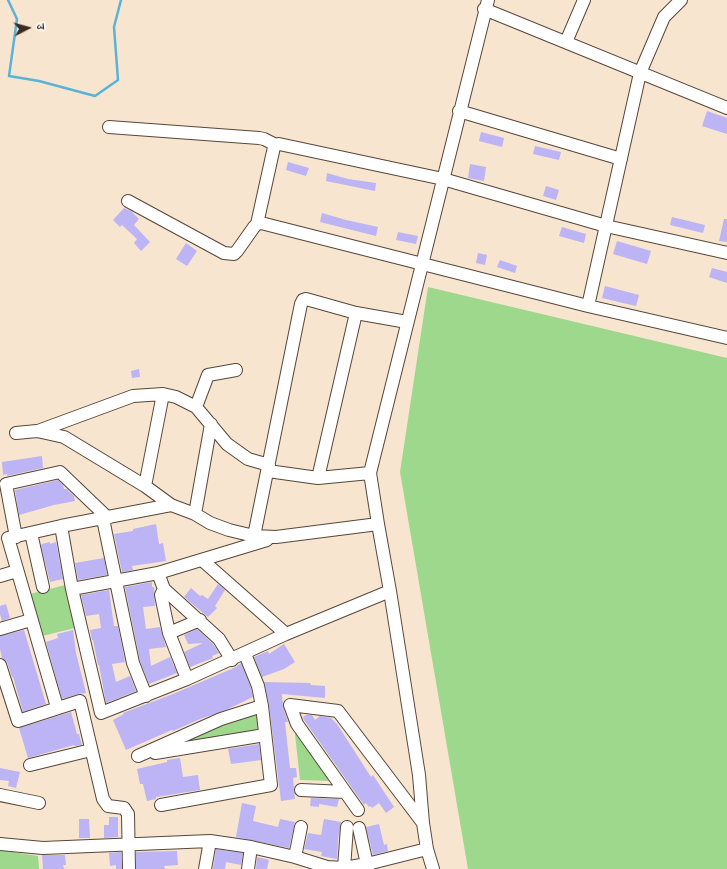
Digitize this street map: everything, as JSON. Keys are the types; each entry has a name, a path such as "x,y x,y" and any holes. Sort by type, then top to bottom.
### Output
{"street":[{"path":"566,42 584,0"},
{"path":"588,306 640,73 664,17 681,0"},
{"path":"433,869 427,849 423,824 419,775 370,473 486,5 566,42 727,108"},
{"path":"459,111 621,159"},
{"path":"109,127 264,139 276,145 279,144 443,179 606,226 727,253"},
{"path":"128,201 224,253 234,254 257,224 274,147 276,145"},
{"path":"257,224 261,223 588,306 727,338"},
{"path":"254,536 303,300 306,299 356,313 407,322"},
{"path":"318,478 356,313"},
{"path":"196,407 208,375 236,370"},
{"path":"16,433 37,431 133,396 163,394 176,397 196,407 227,444 248,459 269,468 318,478 370,473"},
{"path":"145,486 163,394"},
{"path":"194,514 211,424"},
{"path":"37,431 64,437 145,486 171,505 229,530 254,536 276,537 378,524"},
{"path":"16,537 6,484 60,472 106,518 116,581 133,663 146,696"},
{"path":"57,707 8,538 61,526 171,505"},
{"path":"61,526 72,589 101,713"},
{"path":"31,533 43,587"},
{"path":"72,589 158,573 276,537"},
{"path":"202,560 286,634"},
{"path":"0,576 17,571"},
{"path":"158,573 164,589 200,620 219,639 232,660"},
{"path":"164,589 161,595 169,633 187,679"},
{"path":"84,718 146,696 187,679 232,660 286,634 390,591"},
{"path":"0,629 31,620"},
{"path":"169,633 200,620"},
{"path":"161,805 271,784 262,706 258,686 245,654"},
{"path":"0,665 18,721 57,707 80,701 103,799 108,806 124,808 129,820 129,869"},
{"path":"358,810 297,724 290,705 338,711 423,824"},
{"path":"262,706 221,719 138,756 265,735"},
{"path":"30,765 91,750"},
{"path":"301,790 345,792"},
{"path":"0,795 39,803"},
{"path":"296,861 302,827"},
{"path":"344,868 353,827 367,866"},
{"path":"0,844 43,848 210,841 251,846 296,861 327,867 344,868 367,866 427,849"},
{"path":"204,869 210,841"},
{"path":"248,869 251,846"}],"green space":[{"path":"428,287 727,358 727,869 468,869 400,472"},
{"path":"65,585 75,628 42,636 30,594"},
{"path":"257,711 260,732 188,745 187,737"},
{"path":"298,733 331,781 300,780 295,734"},
{"path":"0,850 38,856 39,869 0,869"}],"building":[{"path":"707,111 727,118 727,134 702,126"},
{"path":"481,132 504,138 502,147 479,141"},
{"path":"535,146 561,152 559,160 533,154"},
{"path":"288,162 309,168 306,176 286,170"},
{"path":"470,164 486,167 484,181 468,178"},
{"path":"327,173 348,179 376,183 375,191 326,181"},
{"path":"546,186 559,190 556,200 543,196"},
{"path":"124,208 131,211 139,219 134,225 150,242 141,251 134,243 137,239 122,225 120,227 113,220"},
{"path":"322,213 378,227 376,236 320,222"},
{"path":"672,217 705,225 703,233 670,225"},
{"path":"724,219 727,219 727,242 719,241"},
{"path":"562,227 586,234 584,243 559,236"},
{"path":"398,232 418,236 416,244 396,240"},
{"path":"617,241 651,251 647,264 613,254"},
{"path":"186,243 197,251 187,266 176,259"},
{"path":"478,253 487,255 485,265 476,263"},
{"path":"500,260 517,266 515,273 497,267"},
{"path":"712,268 727,272 727,283 709,277"},
{"path":"605,286 639,295 636,306 602,298"},
{"path":"139,369 140,377 132,378 131,371"},
{"path":"42,456 43,468 7,476 7,474 3,475 2,462"},
{"path":"58,480 63,485 64,489 67,489 74,496 75,501 54,505 19,515 15,490"},
{"path":"156,524 159,544 163,543 166,561 132,566 133,570 122,572 114,534 133,531 133,529"},
{"path":"50,542 50,544 56,542 63,579 50,582 41,546 42,544"},
{"path":"104,558 107,575 78,580 75,563"},
{"path":"152,582 152,587 154,587 155,606 143,607 146,629 160,627 166,647 149,649 151,666 170,657 177,673 149,684 140,661 125,587"},
{"path":"218,584 225,590 215,606 217,608 208,617 184,597 191,588 200,596 202,595 208,599"},
{"path":"109,590 114,626 118,626 125,662 112,664 116,682 130,676 136,691 106,703 99,665 90,630 101,628 99,614 86,616 81,595"},
{"path":"6,604 10,618 2,621 0,606"},
{"path":"197,629 213,644 219,653 212,656 213,658 190,667 184,652 203,643 188,644 184,635"},
{"path":"24,630 46,704 23,712 13,677 7,662 2,658 0,636"},
{"path":"73,630 76,653 86,693 62,699 46,642 58,638 57,634"},
{"path":"284,644 295,662 284,669 262,677 254,657 268,651 269,654"},
{"path":"241,663 253,697 226,710 200,719 173,731 172,730 126,750 113,720 124,714 123,713 173,694 236,667"},
{"path":"264,682 310,683 311,685 325,686 325,698 282,694 283,707 288,722 285,722 290,768 296,768 297,777 293,778 295,799 281,801 269,705"},
{"path":"71,712 77,734 79,734 82,745 74,745 28,758 19,728"},
{"path":"306,715 312,715 315,720 320,716 331,718 337,724 371,777 373,775 394,807 386,813 379,803 372,808 366,803 364,805 304,720 303,717"},
{"path":"259,744 261,760 231,764 228,749"},
{"path":"180,758 183,777 198,775 200,790 156,797 156,799 147,801 143,784 140,784 137,769 167,762 167,760"},
{"path":"0,768 20,772 16,788 8,786 9,781 0,780"},
{"path":"311,798 339,799 337,807 319,804 319,807 310,806"},
{"path":"242,803 256,806 253,821 278,827 280,819 295,822 289,848 236,837"},
{"path":"109,817 118,817 118,837 104,838 104,825 109,825"},
{"path":"79,819 89,819 90,838 79,838"},
{"path":"324,819 341,822 337,859 321,856 322,852 304,849 308,833 321,835"},
{"path":"379,824 384,845 387,844 388,851 373,855 366,827"},
{"path":"216,849 243,853 241,865 226,862 225,869 213,869"},
{"path":"177,851 178,865 164,866 165,869 136,869 136,852"},
{"path":"121,852 122,869 116,869 116,865 110,866 109,853"},
{"path":"42,855 65,855 66,865 63,865 64,869 43,869"},
{"path":"257,857 269,860 267,869 256,869"}],"waterway":[{"path":"8,0 17,19 9,76 39,81 95,96 118,80 114,27 121,0"}]}
